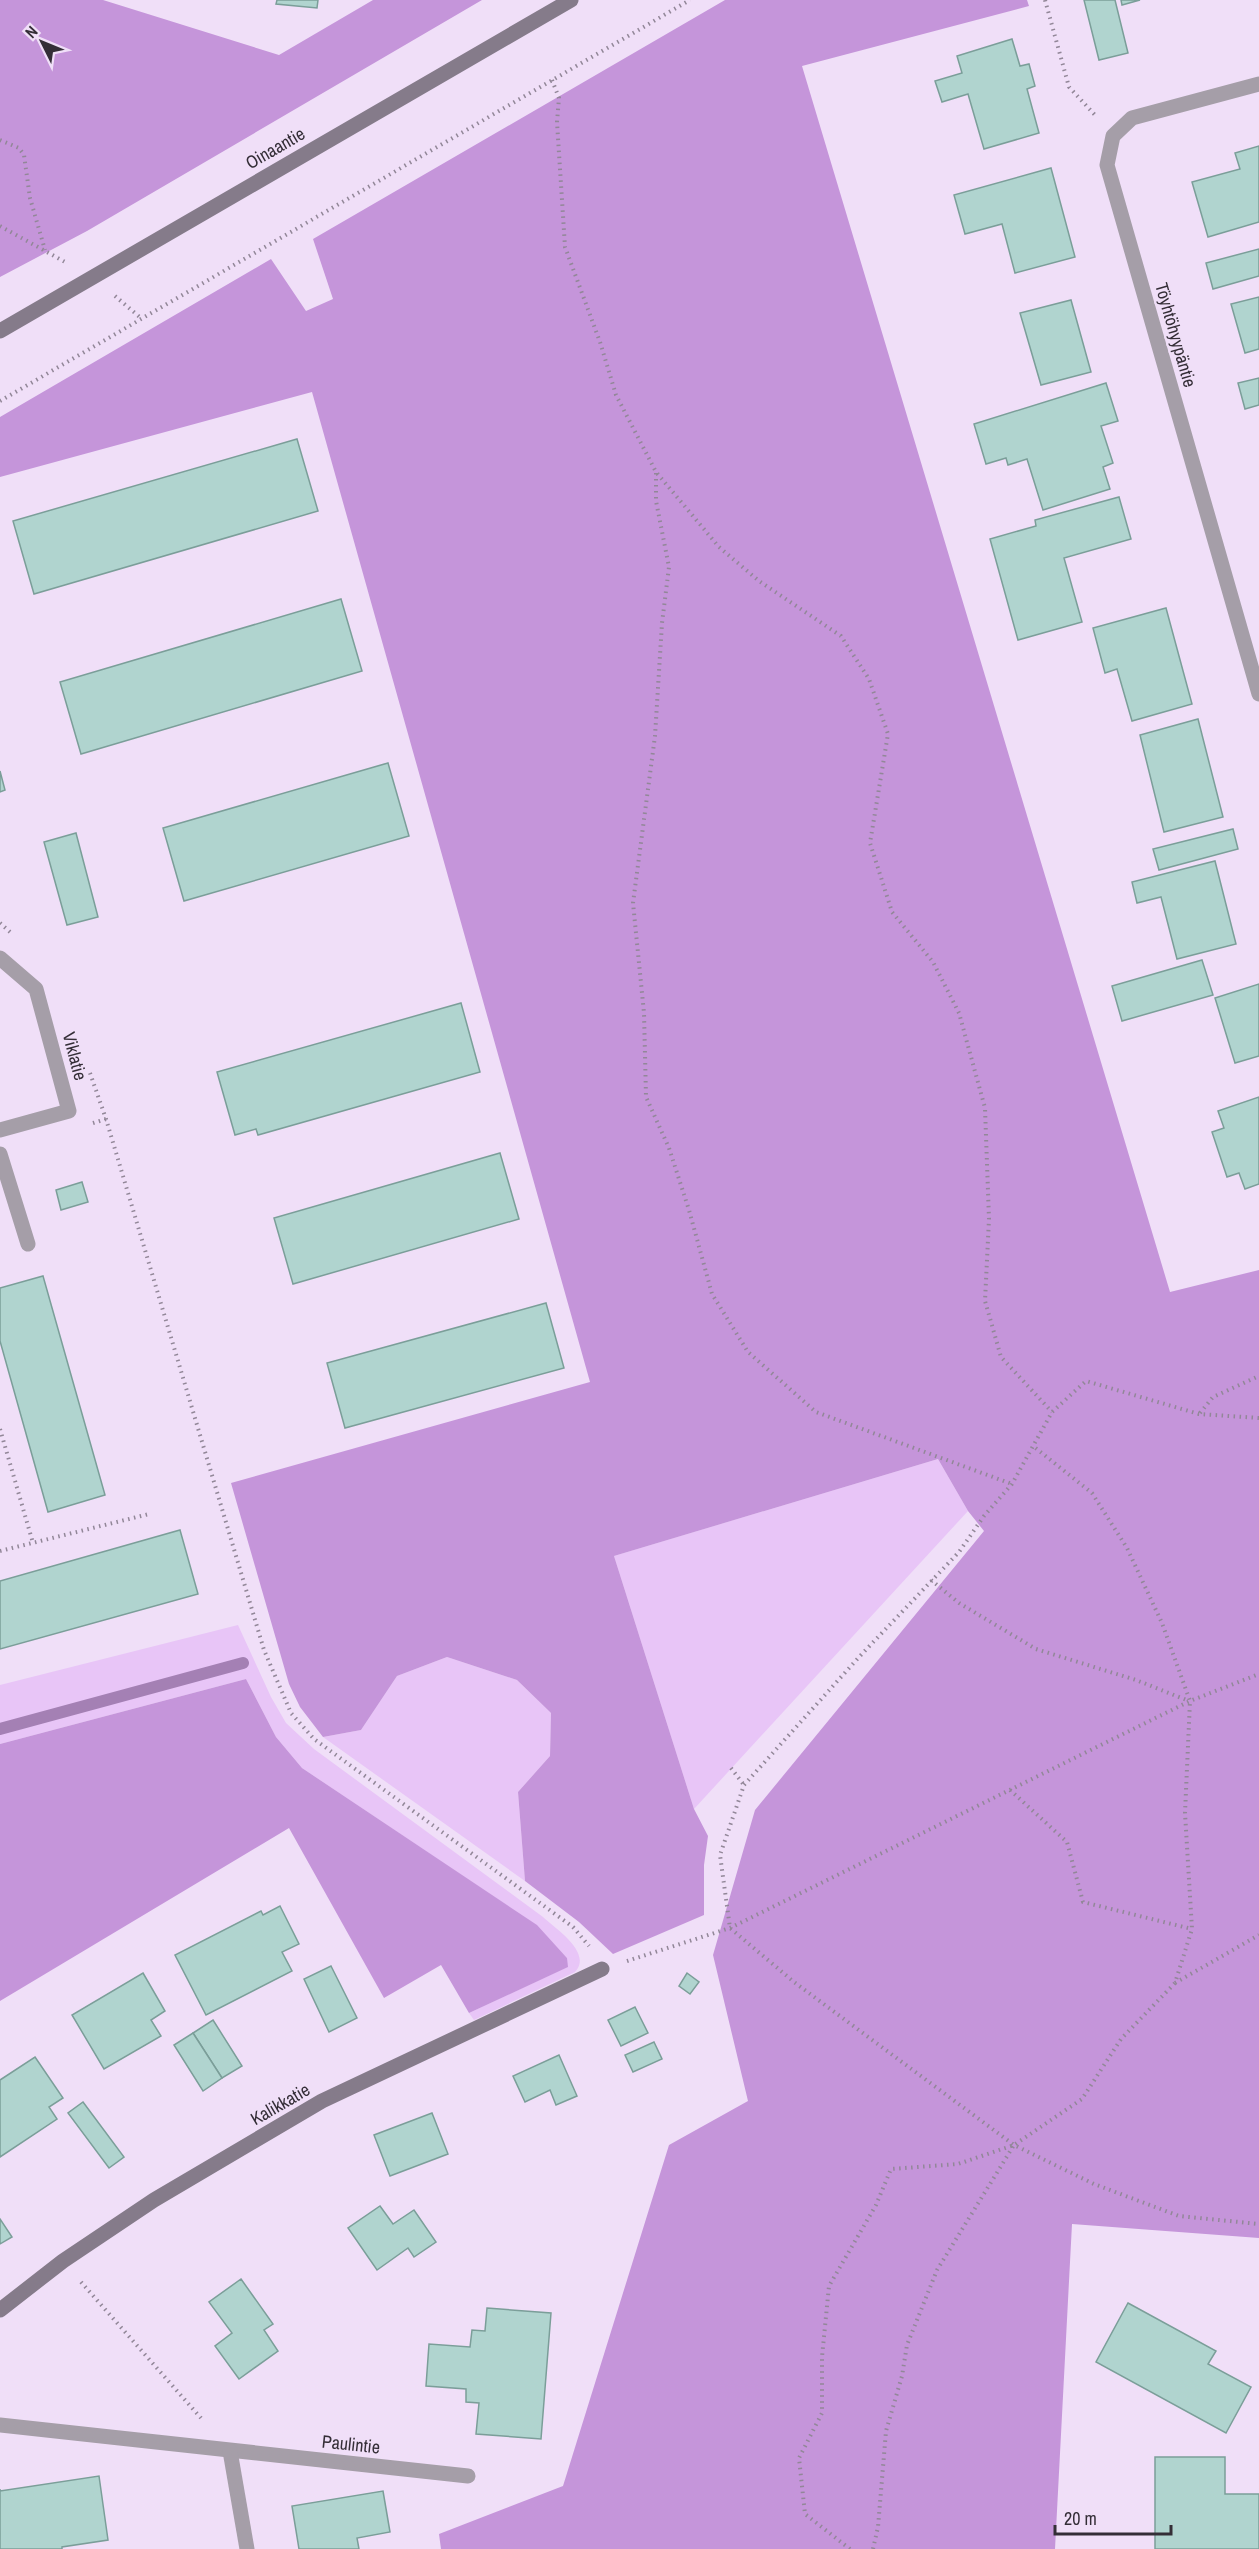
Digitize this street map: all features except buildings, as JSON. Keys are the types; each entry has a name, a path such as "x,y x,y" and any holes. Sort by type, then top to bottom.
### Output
{"street":[{"name":"Oinaantie","path":"0,331 571,0"},
{"path":"1113,136 1132,118 1259,84"},
{"name":"Töyhtöhyypäntie","path":"1113,136 1107,165 1259,694"},
{"name":"Viklatie","path":"0,958 36,989 69,1111 0,1130"},
{"path":"0,1154 28,1244"},
{"name":"Kalikkatie","path":"0,2310 63,2261 154,2200 322,2101 602,1969"},
{"name":"Paulintie","path":"0,2425 468,2476"},
{"path":"230,2451 247,2549"}],"path":[{"path":"0,402 690,0"},
{"path":"1046,0 1069,87 1113,136"},
{"path":"552,80 559,98 557,122 565,247 600,342 616,395 656,472 719,547 759,581 841,636 868,679 888,734 870,843 892,912 933,962 959,1013 985,1108 988,1219 985,1301 1001,1357 1052,1412"},
{"path":"0,140 20,148 24,155 30,198 45,251 0,226"},
{"path":"656,472 656,501 669,567 662,623 655,736 633,903 644,1013 646,1097 669,1148 712,1294 748,1352 816,1412 1012,1484"},
{"path":"0,923 16,938"},
{"path":"87,1063 106,1119 264,1650 291,1713 314,1739 573,1927 588,1945 602,1969 730,1928 1190,1701 1259,1674"},
{"path":"1199,1414 1213,1397 1259,1377"},
{"path":"1259,1418 1199,1414 1086,1381 1052,1412 1012,1484 984,1516 959,1552 744,1785 720,1855 730,1928 794,1982 1014,2145 1094,2184 1179,2216 1259,2224"},
{"path":"0,1429 33,1543"},
{"path":"1033,1446 1092,1493 1127,1548 1162,1623 1190,1701 1185,1813 1192,1929 1175,1983"},
{"path":"0,1551 149,1514"},
{"path":"931,1580 959,1603 1036,1649 1136,1680 1190,1701"},
{"path":"731,1768 744,1785"},
{"path":"1010,1790 1066,1842 1083,1902 1192,1929"},
{"path":"850,2549 806,2514 799,2457 822,2413 822,2357 829,2286 876,2205 891,2169 958,2164 1014,2145 1082,2098 1121,2039 1175,1983 1259,1935"},
{"path":"873,2549 878,2527 886,2431 902,2376 907,2345 937,2270 1014,2145"},
{"path":"63,2261 230,2451"}],"shaded area":[{"path":"0,0 103,0 279,55 373,0 482,0 87,231 0,277"},
{"path":"725,0 1027,0 1029,6 802,66 1170,1292 1259,1270 1259,2238 1072,2224 1055,2549 441,2549 439,2534 563,2486 669,2145 748,2101 713,1955 755,1810 984,1531 968,1511 938,1459 614,1556 694,1809 708,1836 704,1865 704,1915 613,1954 579,1922 525,1881 518,1792 550,1756 551,1713 517,1680 447,1657 397,1676 361,1730 323,1737 300,1707 289,1684 231,1483 590,1382 312,392 0,477 0,417 271,259 306,311 333,299 313,239"},
{"path":"938,1459 968,1511 694,1809 614,1556"},
{"path":"238,1625 271,1697 286,1723 314,1749 556,1928 576,1949 579,1965 575,1972 474,2020 469,2013 567,1967 567,1958 536,1925 302,1768 276,1737 246,1679 0,1744 0,1685"},
{"path":"447,1657 517,1680 551,1713 550,1756 518,1792 525,1881 323,1737 361,1730 397,1676"},
{"path":"246,1679 276,1737 302,1768 537,1925 567,1958 568,1967 469,2013 441,1965 384,1998 289,1828 0,2001 0,1744"}],"waterway":[{"path":"0,1729 243,1663"}]}
